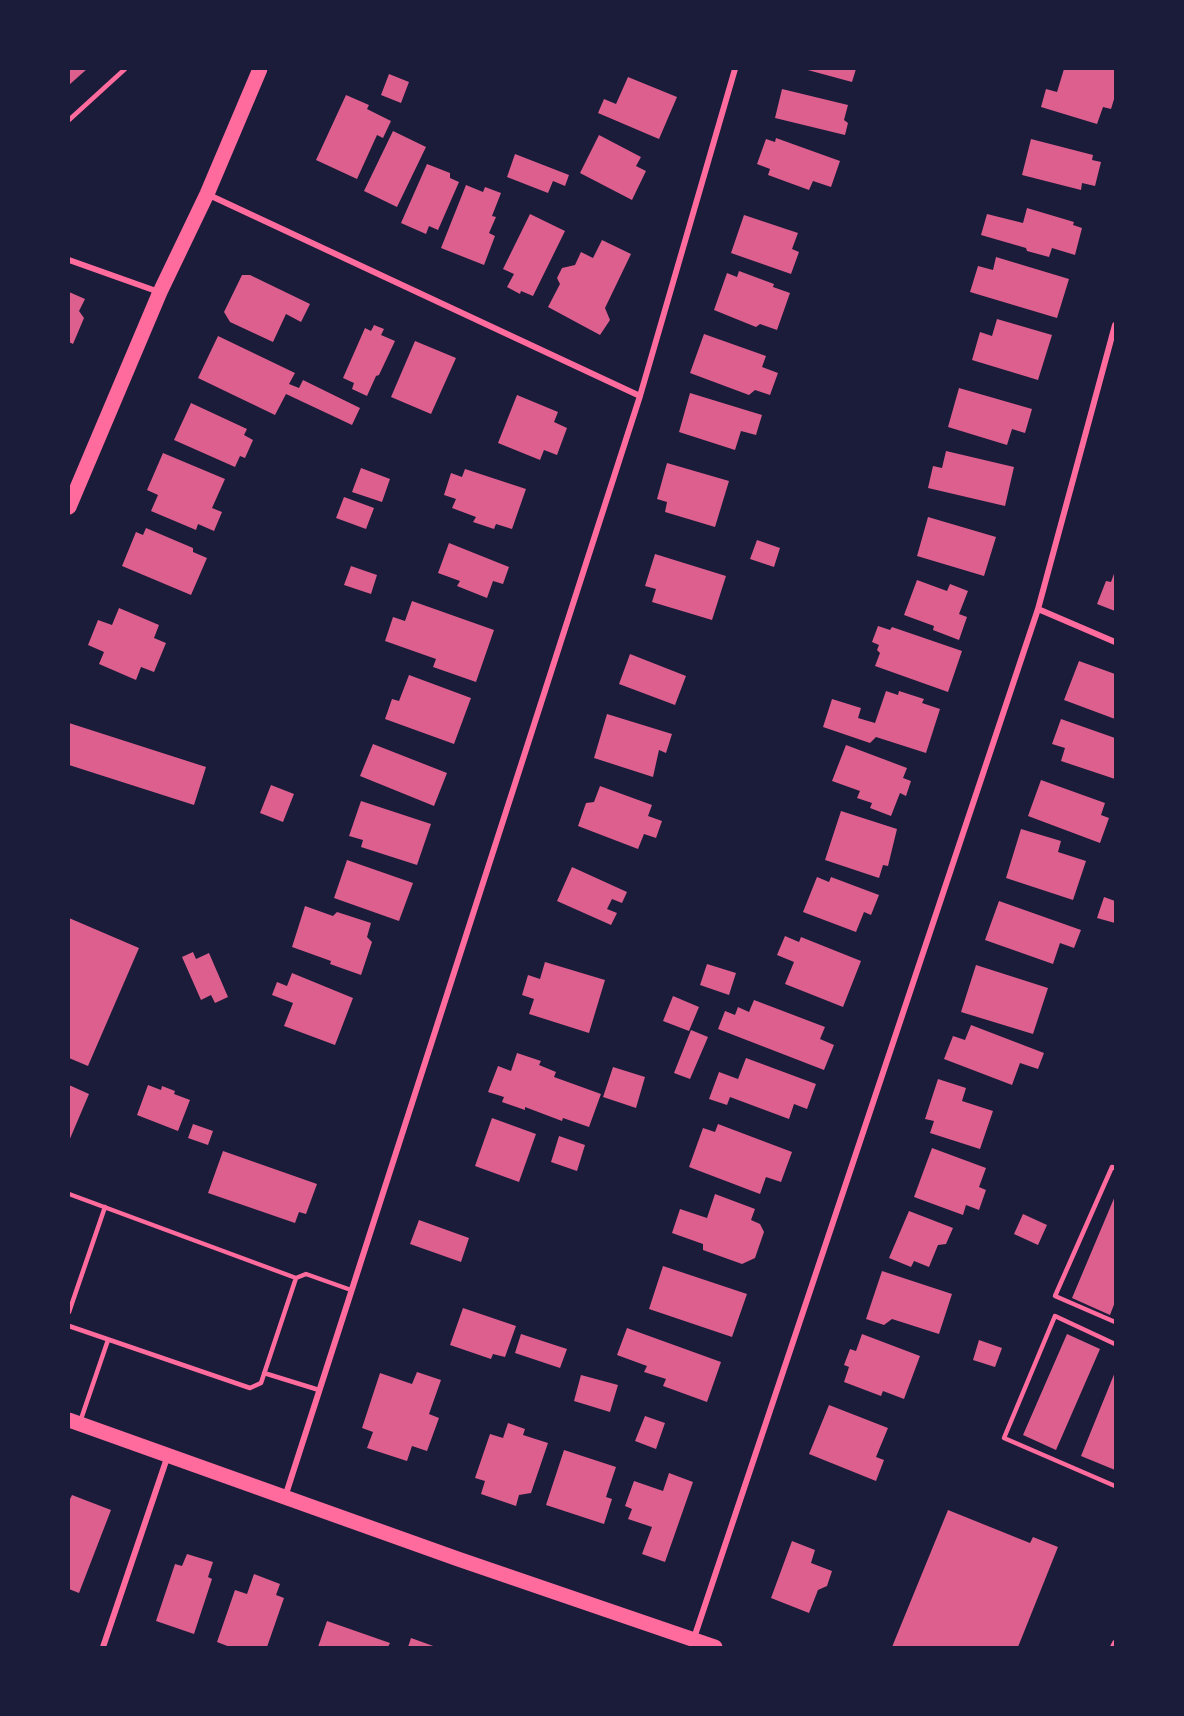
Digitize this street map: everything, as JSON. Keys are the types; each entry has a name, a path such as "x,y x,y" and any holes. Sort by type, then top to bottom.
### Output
{"main road":[{"path":"69,507 160,292 207,194 260,69"},
{"path":"74,1422 458,1559 715,1647"}],"street":[{"path":"284,1497 640,396 735,69"},
{"path":"207,194 640,396"},
{"path":"69,260 160,292"},
{"path":"694,1639 1038,609 1115,324"},
{"path":"1038,609 1115,642"},
{"path":"103,1647 168,1454"}],"lane":[{"path":"69,120 125,69"},
{"path":"1115,1168 1112,1167 1055,1296 1115,1322"},
{"path":"69,1194 296,1278 306,1275 351,1290"},
{"path":"69,1312 105,1207"},
{"path":"69,1326 250,1388 261,1383 296,1278"},
{"path":"1115,1344 1055,1316 1004,1438 1115,1486"},
{"path":"74,1422 108,1340"},
{"path":"264,1374 319,1390"}],"building":[{"path":"69,69 87,69 69,85"},
{"path":"804,69 856,69 852,82"},
{"path":"1064,69 1115,69 1115,96 1111,109 1103,107 1097,124 1041,107 1046,89 1057,92"},
{"path":"389,74 409,82 401,103 381,95"},
{"path":"628,77 677,97 659,139 598,113 604,99 616,104"},
{"path":"782,89 848,105 844,120 848,123 845,135 775,118"},
{"path":"346,95 369,105 367,109 391,121 383,138 377,135 357,179 316,160"},
{"path":"393,131 426,147 397,207 364,191"},
{"path":"599,135 641,157 636,166 646,171 632,200 580,173"},
{"path":"776,138 840,161 831,187 813,181 809,190 768,175 770,169 757,164 766,139 775,142"},
{"path":"1031,139 1093,155 1092,160 1101,162 1095,186 1082,183 1081,190 1022,175"},
{"path":"515,154 569,175 565,186 553,181 548,193 507,177"},
{"path":"427,164 450,173 450,178 459,182 438,230 429,226 426,234 401,223"},
{"path":"466,185 483,192 485,187 501,193 492,216 496,217 489,233 495,236 484,265 441,248"},
{"path":"1027,208 1074,222 1073,225 1082,228 1075,255 1052,248 1049,257 981,235 987,214 1023,223"},
{"path":"530,214 565,231 533,296 521,291 520,294 507,287 514,274 503,269"},
{"path":"744,215 798,233 792,249 799,252 791,274 731,253"},
{"path":"602,240 631,254 605,308 610,320 600,335 548,307 560,284 557,278 562,268 575,265 581,252 593,258"},
{"path":"996,257 1069,279 1057,318 970,292 978,266 993,270"},
{"path":"739,271 774,284 773,287 790,293 777,330 760,324 756,327 714,310 727,273 737,277"},
{"path":"242,275 250,275 310,304 301,322 286,314 273,342 230,322 224,312"},
{"path":"69,292 85,299 79,311 84,318 73,344 69,342"},
{"path":"997,319 1052,335 1038,380 972,360 980,332 992,336"},
{"path":"374,325 384,329 381,335 395,341 367,396 352,389 354,383 343,378 365,328 371,331"},
{"path":"704,334 766,356 762,367 778,373 770,395 755,390 749,395 690,373"},
{"path":"218,336 295,373 289,384 299,388 303,380 360,408 352,425 286,394 275,415 198,378"},
{"path":"415,341 456,358 431,414 391,397"},
{"path":"959,388 1032,409 1025,433 1012,429 1007,445 948,427"},
{"path":"690,393 762,415 756,435 741,431 735,450 679,432"},
{"path":"517,395 558,412 554,422 567,428 557,455 544,450 540,460 498,443"},
{"path":"191,403 247,429 244,435 253,440 245,458 240,456 235,467 174,440"},
{"path":"946,451 1014,467 1005,506 928,488 933,466 942,468"},
{"path":"163,453 225,479 212,508 222,512 214,531 198,524 196,530 151,511 158,495 147,490"},
{"path":"667,463 729,481 715,527 665,512 667,502 657,499"},
{"path":"361,468 390,479 382,502 352,492"},
{"path":"465,469 526,489 512,529 496,524 494,529 473,522 476,517 452,508 456,499 444,495 451,473 462,477"},
{"path":"344,497 374,508 366,529 336,518"},
{"path":"928,517 996,537 984,576 917,556"},
{"path":"146,528 193,548 193,552 207,558 191,595 122,566 136,532 143,535"},
{"path":"757,540 780,548 774,567 750,559"},
{"path":"449,543 509,567 503,584 493,581 487,598 457,586 460,581 438,573"},
{"path":"655,554 726,576 712,620 652,602 656,589 645,586"},
{"path":"351,566 377,575 371,594 344,585"},
{"path":"1115,571 1115,611 1097,604 1106,581 1111,582"},
{"path":"917,580 947,591 950,584 968,591 959,614 967,617 959,640 933,630 934,626 904,615"},
{"path":"412,601 494,630 476,682 433,667 436,659 385,641 393,617 405,621"},
{"path":"119,608 159,625 154,638 166,643 154,672 141,667 136,680 99,664 104,652 88,645 98,620 112,625"},
{"path":"878,626 890,630 892,627 962,651 948,692 875,666 880,653 877,650 879,645 872,642"},
{"path":"630,654 686,676 675,705 619,684"},
{"path":"1079,661 1115,674 1115,719 1064,700"},
{"path":"409,675 471,698 454,744 385,719 392,699 399,701"},
{"path":"886,691 898,695 899,691 924,699 922,703 940,709 926,753 876,737 870,743 823,727 832,699 861,708 858,718 875,723"},
{"path":"607,714 672,734 666,753 659,750 653,777 594,758"},
{"path":"1061,719 1115,738 1115,779 1061,761 1065,748 1052,744"},
{"path":"69,723 206,767 194,805 69,765"},
{"path":"373,744 447,773 434,806 360,776"},
{"path":"846,745 907,768 903,778 911,781 906,796 900,793 891,816 870,808 872,803 857,798 860,791 832,781"},
{"path":"1041,780 1105,803 1101,815 1109,818 1100,843 1028,816"},
{"path":"271,785 294,794 283,822 260,813"},
{"path":"600,786 652,805 648,816 662,821 656,838 644,834 638,849 578,826 586,803 594,802"},
{"path":"361,801 431,824 417,865 361,847 363,840 349,836"},
{"path":"841,811 897,829 888,866 883,865 879,878 825,860"},
{"path":"1021,829 1061,841 1058,852 1086,861 1073,900 1006,878"},
{"path":"347,860 413,883 399,921 334,898"},
{"path":"572,867 627,892 622,903 612,899 607,909 617,913 611,925 557,901"},
{"path":"817,877 829,882 831,877 879,895 871,915 864,912 856,932 803,912"},
{"path":"1104,897 1115,901 1115,923 1097,918"},
{"path":"999,901 1081,930 1074,948 1060,943 1053,964 985,940"},
{"path":"305,906 333,916 337,912 371,923 367,937 372,942 361,975 292,947"},
{"path":"69,918 139,948 88,1066 69,1058"},
{"path":"785,936 799,942 801,937 861,961 843,1007 785,984 794,962 777,955"},
{"path":"193,952 196,959 209,953 228,997 215,1003 211,995 201,1000 182,957"},
{"path":"545,962 605,980 589,1033 529,1014 534,999 522,995 528,975 540,979"},
{"path":"707,964 736,973 729,995 700,985"},
{"path":"976,965 1048,988 1033,1034 961,1012"},
{"path":"292,973 353,998 335,1045 284,1026 293,1003 272,995 277,982 287,986"},
{"path":"673,996 699,1007 689,1031 663,1021"},
{"path":"754,1000 825,1027 820,1039 834,1045 824,1070 718,1029 725,1011 735,1015 738,1007 749,1012"},
{"path":"971,1025 1044,1053 1038,1069 1020,1063 1012,1085 944,1059 953,1036 965,1040"},
{"path":"691,1030 708,1037 690,1079 674,1073"},
{"path":"517,1053 541,1061 539,1065 556,1072 554,1077 601,1094 589,1127 563,1118 562,1121 525,1107 525,1110 502,1102 504,1097 488,1092 498,1066 511,1071"},
{"path":"746,1058 816,1084 807,1109 794,1104 789,1119 730,1097 727,1105 709,1099 719,1072 738,1079"},
{"path":"613,1067 645,1077 636,1108 603,1097"},
{"path":"938,1079 966,1088 962,1101 993,1111 980,1149 930,1133 934,1121 925,1119"},
{"path":"69,1085 89,1094 69,1141"},
{"path":"148,1085 161,1090 162,1086 190,1100 178,1131 137,1115"},
{"path":"492,1118 536,1134 519,1182 475,1166"},
{"path":"193,1124 213,1131 208,1145 188,1138"},
{"path":"718,1124 792,1152 781,1182 766,1177 760,1194 689,1167 703,1128 715,1132"},
{"path":"559,1136 585,1145 577,1171 551,1162"},
{"path":"932,1148 986,1168 979,1187 986,1190 979,1210 966,1205 963,1215 914,1197"},
{"path":"223,1151 317,1184 306,1214 299,1212 295,1223 208,1193"},
{"path":"715,1194 755,1209 751,1220 760,1224 764,1232 755,1258 742,1264 703,1250 703,1244 672,1233 680,1209 707,1218"},
{"path":"1115,1196 1115,1302 1110,1315 1072,1298"},
{"path":"909,1211 953,1228 946,1244 938,1245 929,1267 914,1261 911,1267 889,1258"},
{"path":"1023,1214 1047,1225 1038,1245 1014,1234"},
{"path":"419,1220 469,1238 461,1262 410,1244"},
{"path":"663,1266 747,1294 732,1337 649,1309"},
{"path":"882,1271 952,1294 939,1334 892,1319 884,1325 866,1319"},
{"path":"463,1308 516,1326 505,1357 493,1354 491,1359 450,1345"},
{"path":"627,1328 721,1362 707,1402 663,1386 666,1379 644,1372 647,1366 617,1355"},
{"path":"521,1334 567,1349 560,1368 515,1353"},
{"path":"862,1334 920,1356 904,1399 883,1391 881,1396 844,1382 849,1367 844,1365 850,1349 856,1351"},
{"path":"1067,1334 1100,1349 1056,1450 1023,1435"},
{"path":"979,1340 1002,1348 995,1367 973,1360"},
{"path":"417,1372 441,1380 429,1414 439,1418 427,1451 412,1446 407,1461 367,1448 373,1432 362,1428 380,1373 412,1384"},
{"path":"1115,1372 1115,1470 1081,1456"},
{"path":"581,1375 618,1385 610,1412 574,1401"},
{"path":"829,1405 888,1428 876,1457 884,1460 876,1481 809,1454"},
{"path":"645,1416 665,1423 656,1449 635,1441"},
{"path":"508,1423 525,1429 523,1435 548,1443 531,1493 519,1495 516,1506 481,1494 485,1481 475,1478 490,1434 503,1438"},
{"path":"564,1450 616,1467 606,1497 612,1499 604,1524 546,1505"},
{"path":"669,1473 693,1482 665,1562 642,1554 652,1527 628,1519 632,1509 625,1506 634,1481 663,1491"},
{"path":"72,1495 111,1510 79,1593 69,1589 69,1501"},
{"path":"948,1510 1030,1543 1033,1537 1058,1547 1018,1647 892,1647"},
{"path":"792,1541 815,1550 811,1563 832,1571 827,1586 818,1590 809,1613 771,1598"},
{"path":"187,1554 213,1562 208,1577 212,1579 194,1634 156,1621 175,1564 182,1566"},
{"path":"254,1574 280,1584 276,1595 284,1598 267,1647 230,1647 217,1642 235,1590 247,1594"},
{"path":"327,1621 390,1643 388,1647 318,1647"},
{"path":"411,1638 436,1647 408,1647"}]}
